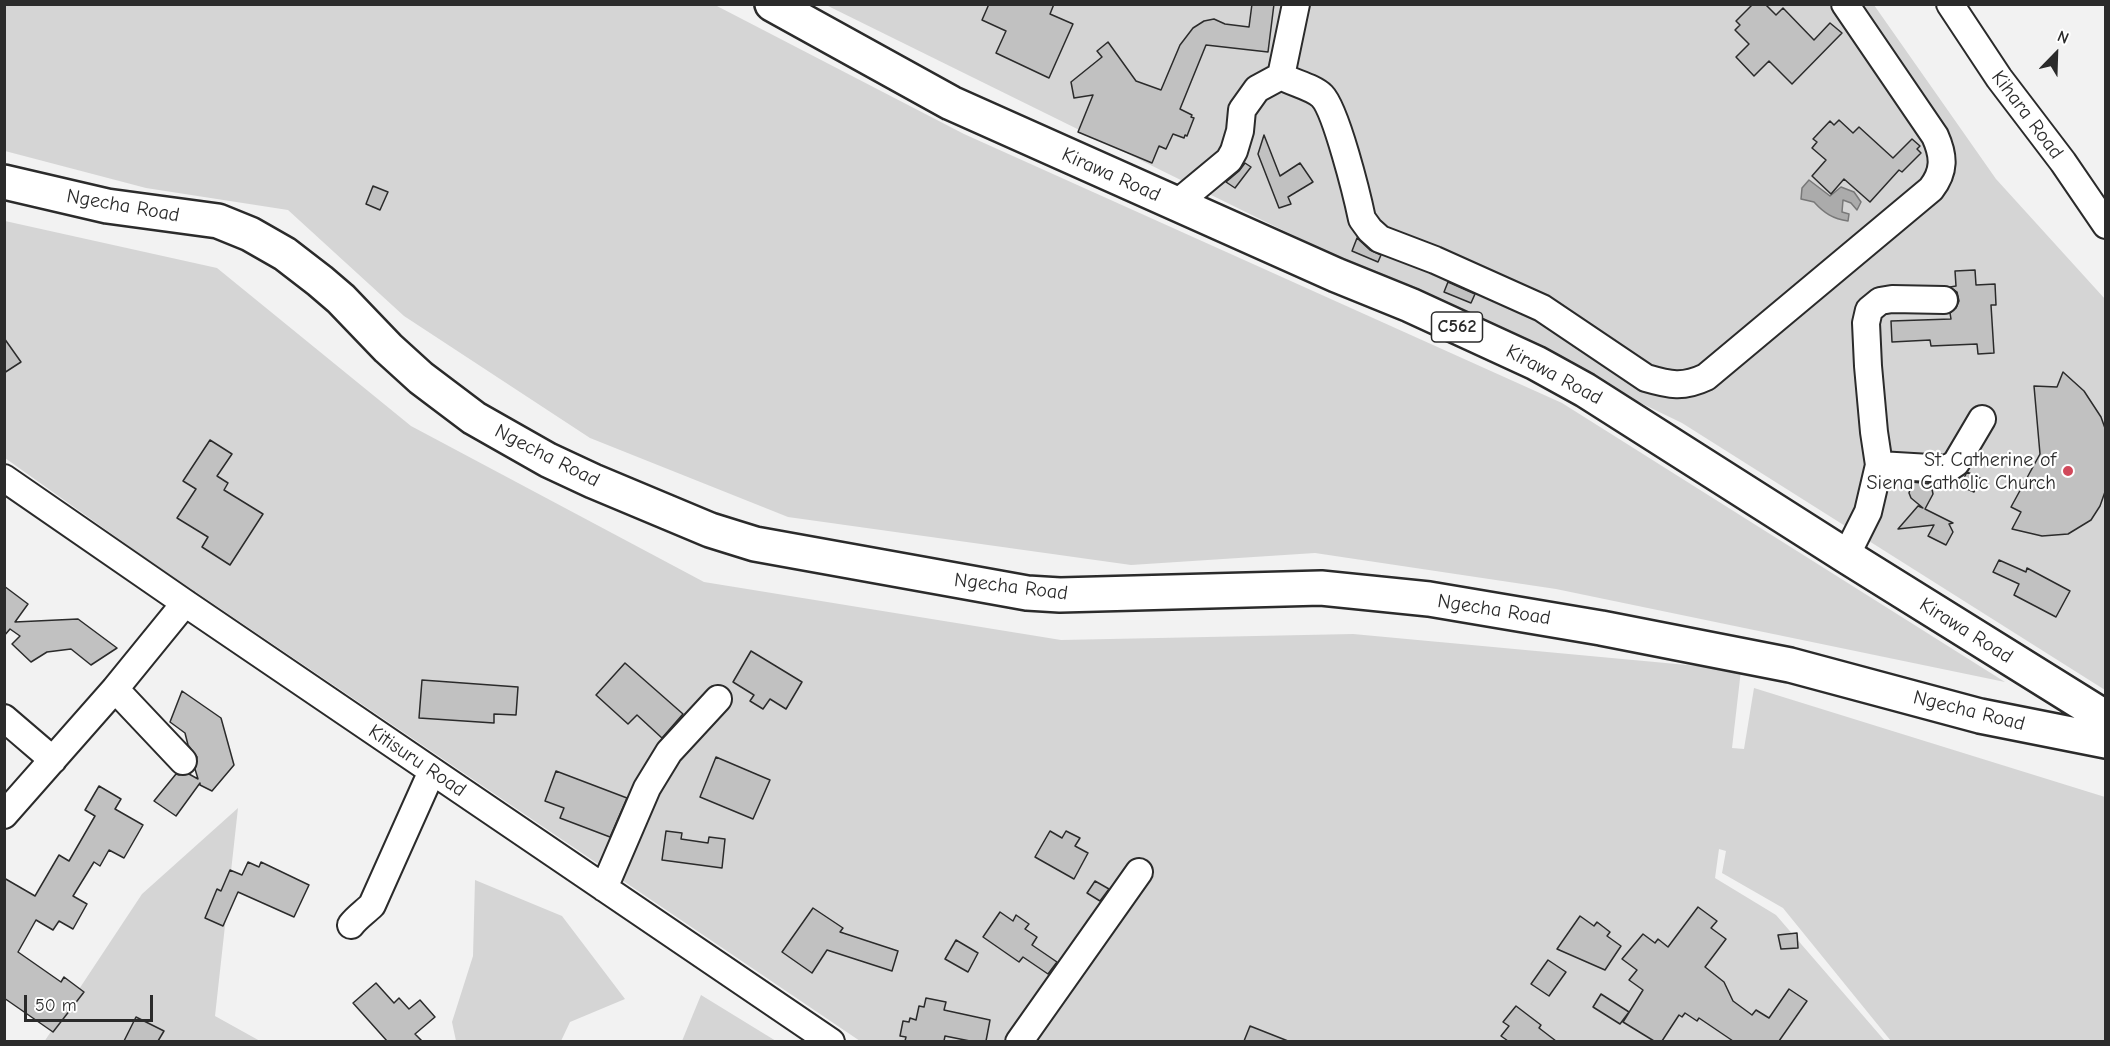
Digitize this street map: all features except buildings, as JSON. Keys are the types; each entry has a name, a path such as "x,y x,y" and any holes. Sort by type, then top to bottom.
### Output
{"main road":[{"name":"Kirawa Road","path":"772,4 951,103 1336,275 1410,305 1527,359 1586,390 2106,718"},
{"name":"Ngecha Road","path":"4,182 107,206 218,221 250,234 285,254 320,281 421,378 474,418 548,460 593,481 710,530 756,544 1027,593 1126,594 1322,588 1438,600 1600,628 1790,665 1980,716 2106,741"}],"street":[{"path":"1176,204 1229,160 1240,131 1242,110 1257,89 1281,76 1296,4"},
{"path":"1281,76 1295,84 1316,90 1330,106 1362,219 1380,239 1435,260 1542,308 1646,378 1666,384 1689,385 1706,377 1931,189 1941,172 1942,153 1935,136 1845,4"},
{"name":"Kihara Road","path":"1950,4 1999,78 2063,162 2106,225"},
{"path":"1846,556 1868,512 1879,465 1868,356 1866,324 1869,310 1880,301 1892,299 1944,300"},
{"path":"1879,465 1947,469 1956,463 1982,419"},
{"name":"Kitisuru Road","path":"4,478 831,1041"},
{"path":"4,815 115,689 185,603"},
{"path":"115,689 183,761"},
{"path":"604,888 647,788 669,752 718,699"},
{"path":"4,718 53,760"},
{"path":"351,925 359,914 372,905 432,771"},
{"path":"1019,1041 1139,872"}],"shaded area":[{"path":"4,5 715,5 964,134 1562,403 2005,682 1556,589 1315,553 1131,565 788,517 590,438 404,316 288,210 146,188 5,151"},
{"path":"826,5 1874,5 1996,179 2105,299 2105,690 1682,423 1270,224"},
{"path":"1809,180 1830,196 1841,187 1854,192 1861,202 1857,210 1851,203 1843,200 1842,212 1849,214 1848,221 1829,215 1814,202 1801,199 1802,188"},
{"path":"5,221 217,268 411,426 704,582 1061,640 1353,634 1741,670 1732,748 1744,749 1754,688 2105,797 2105,1041 1891,1041 1783,908 1722,873 1726,851 1719,849 1715,878 1776,915 1885,1041 860,1041 147,559 5,458"},
{"path":"238,808 215,1016 260,1041 44,1042 142,894"},
{"path":"475,880 562,916 625,999 570,1022 561,1041 456,1041 452,1022 473,956"},
{"path":"701,995 776,1041 682,1041"}],"place":[{"name":"St. Catherine of Siena Catholic Church","path":"2068,471"}]}
